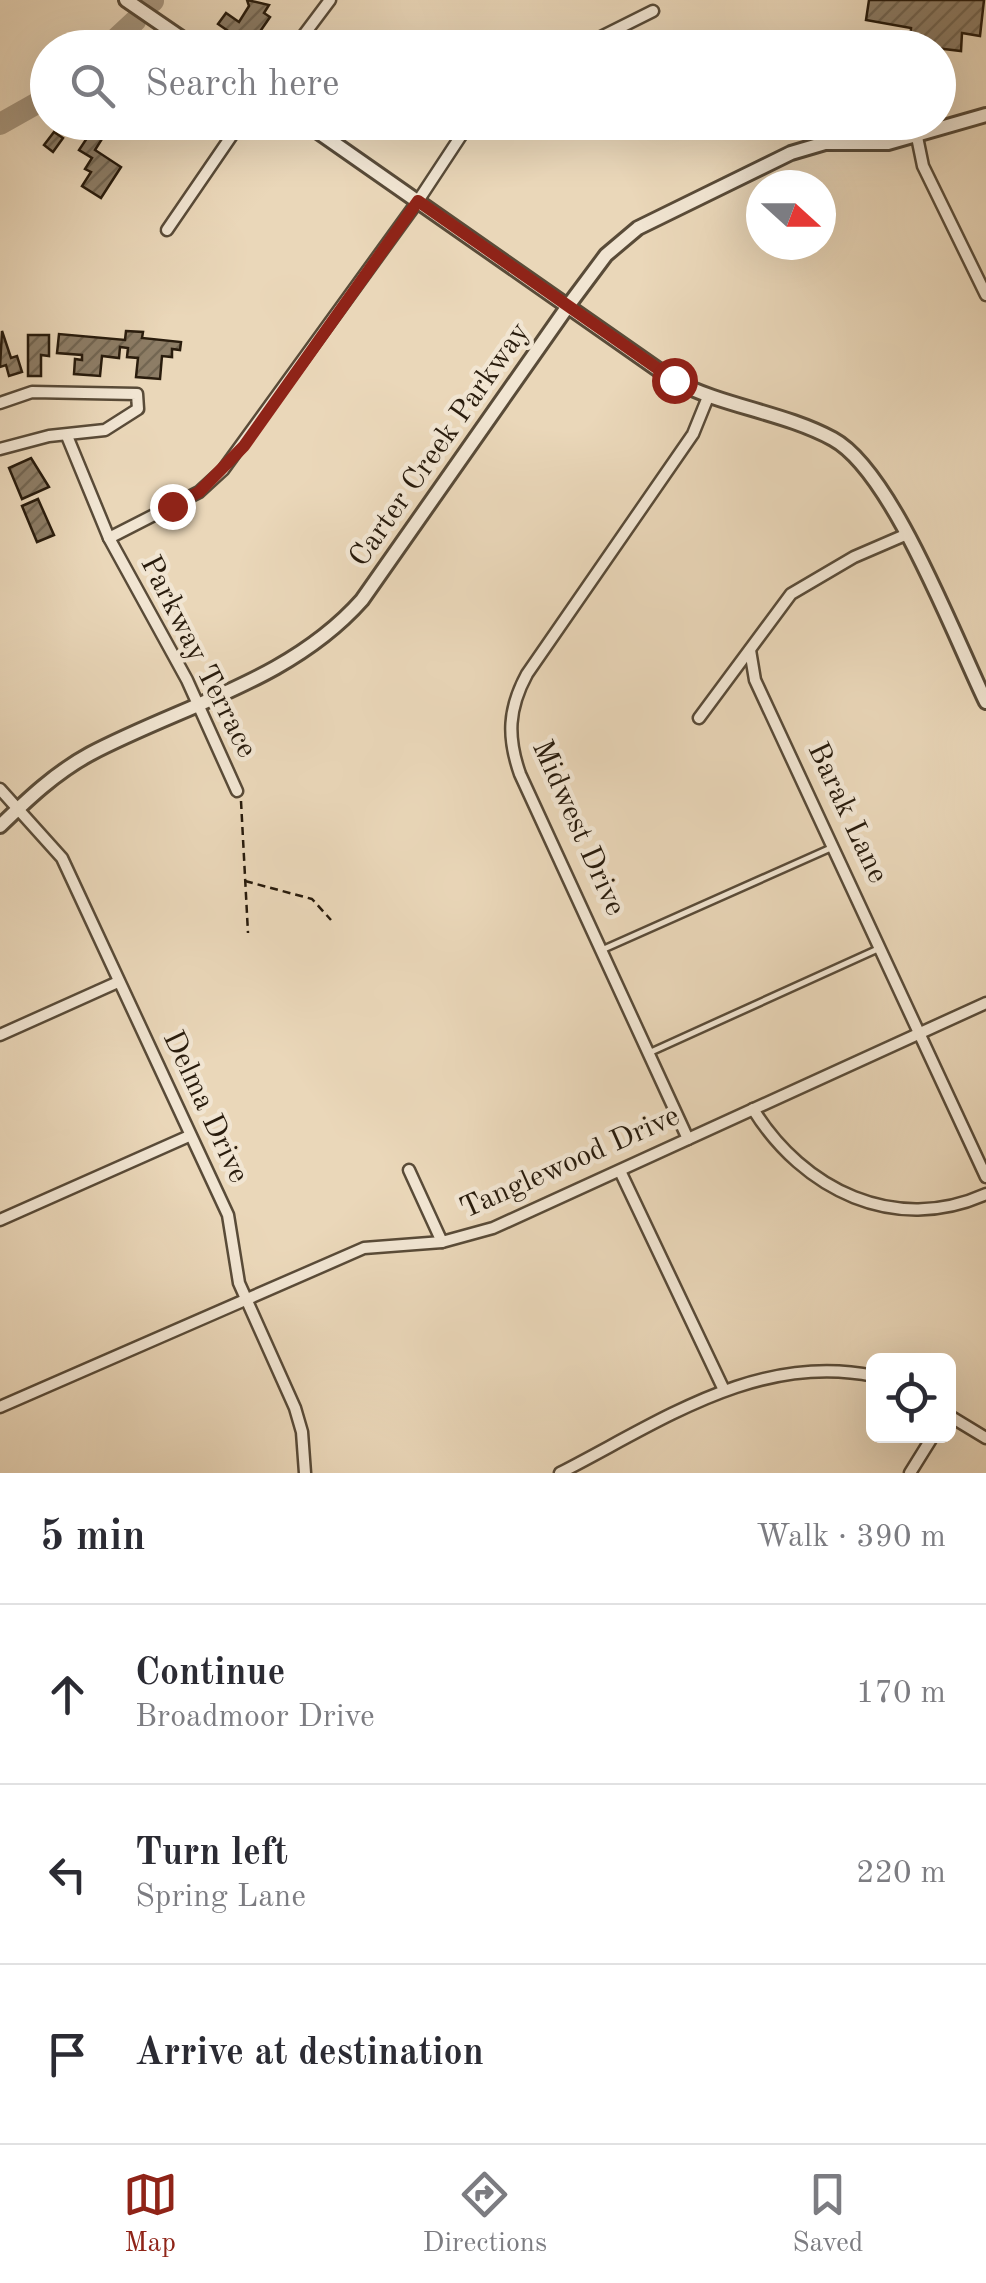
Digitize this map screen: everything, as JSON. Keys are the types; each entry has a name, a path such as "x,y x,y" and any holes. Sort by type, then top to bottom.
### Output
{"street":[{"path":"126,0 170,30"},
{"path":"308,30 330,0"},
{"path":"615,30 653,11"},
{"name":"Carter Creek Parkway","path":"956,125 986,115"},
{"path":"167,230 229,140"},
{"path":"330,140 657,370 708,396 816,431 844,445 878,480 986,702"},
{"path":"109,538 199,492 223,470 458,140"},
{"name":"Carter Creek Parkway","path":"0,826 46,781 90,754 288,662 340,626 606,255 638,228 735,177 826,144 902,140"},
{"path":"918,140 923,166 986,296"},
{"path":"0,402 32,392 137,394 138,410 105,430 0,449"},
{"name":"Midwest Drive","path":"688,1139 604,949 520,774 510,723 515,695 527,674 693,434 708,396"},
{"name":"Parkway Terrace","path":"67,436 109,538 187,680 237,790"},
{"path":"699,718 791,594 854,557 905,534"},
{"name":"Barak Lane","path":"750,650 755,680 836,846 986,1176"},
{"name":"Delma Drive","path":"0,789 62,858 228,1215 238,1284 295,1408 302,1432 305,1473"},
{"path":"0,1034 118,982"},
{"name":"Tanglewood Drive","path":"0,1407 364,1248 442,1242 493,1228 986,1003"},
{"path":"753,1109 784,1153 806,1171 864,1202 918,1211 986,1194"},
{"path":"0,1220 189,1136"},
{"path":"409,1170 442,1242"},
{"path":"620,1171 724,1390"},
{"path":"560,1473 724,1390 802,1369 838,1368 866,1374"},
{"path":"956,1419 986,1438"},
{"path":"910,1473 929,1443"}],"lane":[{"path":"604,949 836,846"},
{"path":"651,1052 882,947"}],"path":[{"path":"237,790 242,807 248,932"},
{"path":"244,881 312,900 326,910 331,920"}],"building":[{"path":"247,0 269,5 264,13 270,17 261,30 227,30 218,24 226,13 239,22 249,6"},
{"path":"869,0 984,0 980,36 962,33 961,51 956,50 956,30 911,30 866,20"},
{"path":"48,140 62,140 53,152 44,145"},
{"path":"86,140 101,140 95,150 121,167 101,198 82,186 91,172 85,169 92,158 79,150"},
{"path":"2,331 11,358 17,356 22,372 9,376 6,365 0,367"},
{"path":"126,331 143,332 142,338 181,342 180,350 172,349 172,357 162,356 160,379 136,377 138,358 127,357 128,348 120,347 119,358 102,356 100,376 74,374 75,359 82,360 82,355 57,353 59,334 125,340"},
{"path":"28,335 49,335 49,356 41,355 41,376 28,376"},
{"path":"31,458 49,487 22,499 9,468"},
{"path":"38,499 54,535 37,542 22,506"}],"waterway":[{"path":"125,30 135,21"},
{"path":"0,124 30,107"}],"route":[{"path":"172,506 199,492 244,446 418,201 674,380"}]}
